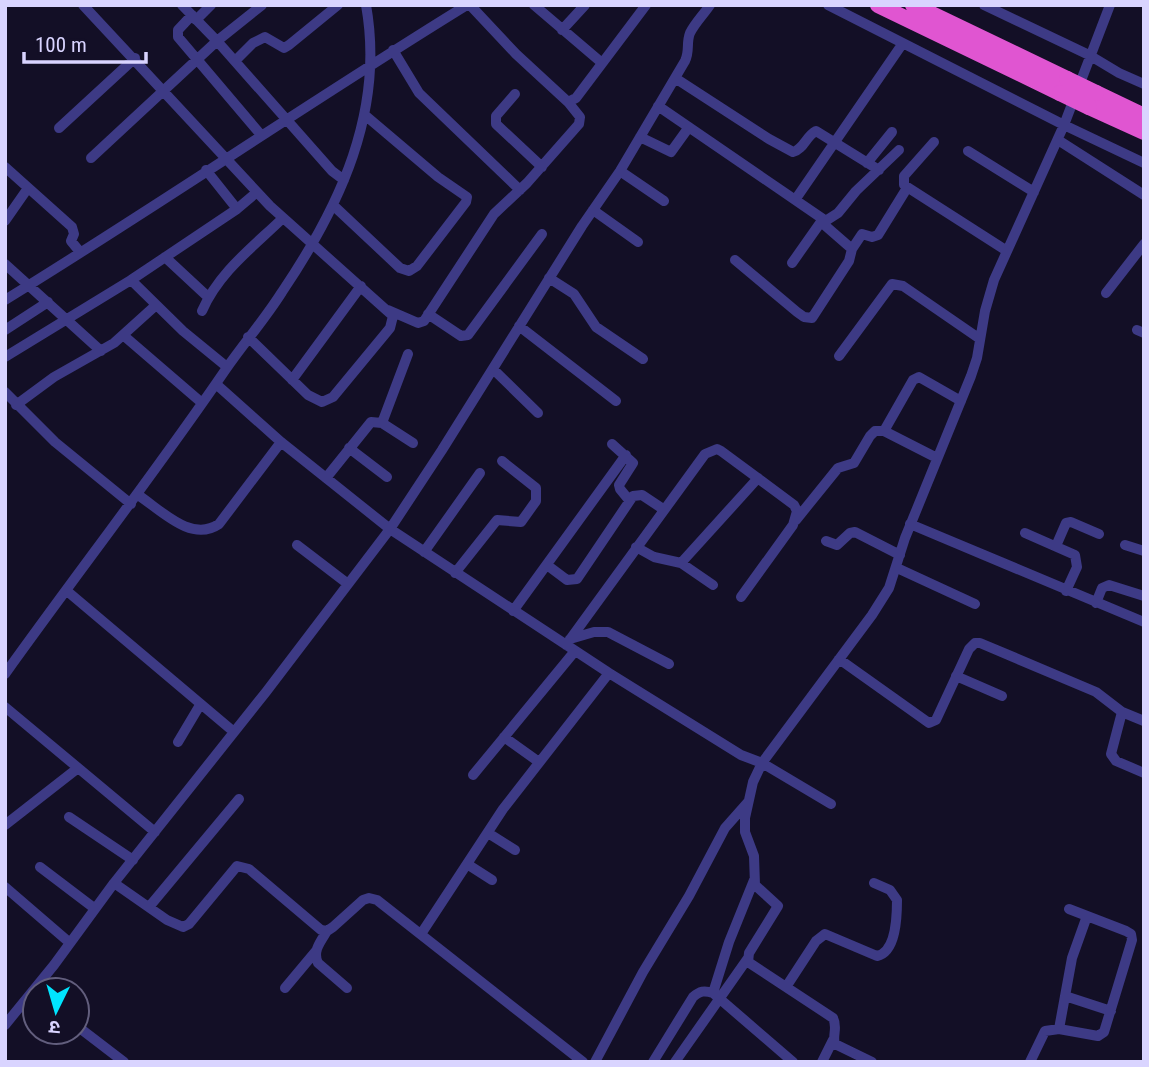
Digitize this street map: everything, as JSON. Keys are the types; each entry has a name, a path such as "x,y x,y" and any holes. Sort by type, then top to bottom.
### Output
{"highway":[{"path":"877,5 1064,86 1093,100 1144,132"},
{"path":"913,5 1064,86"},
{"path":"1093,100 1144,116"}],"street":[{"path":"83,5 257,192 393,316 390,328 333,397 322,402 315,400 292,380 248,337"},
{"path":"182,5 332,172 344,180"},
{"path":"211,5 180,28 177,34 261,135"},
{"path":"91,158 163,89 262,5"},
{"path":"235,61 253,43 265,37 284,48 338,5"},
{"path":"5,674 281,295 334,206 360,141 366,116 371,64 366,5"},
{"path":"5,300 371,64 468,5 568,102 580,117 579,124 542,167 494,214 421,323 388,310"},
{"path":"534,5 602,63"},
{"path":"562,30 585,5"},
{"path":"568,102 576,98 646,5"},
{"path":"46,976 94,908 234,733 390,529 620,171 688,55 691,32 710,5"},
{"path":"828,5 1144,163"},
{"path":"988,6 1144,84"},
{"path":"793,1062 717,996 698,992 656,1057 673,1062 717,996 748,958 778,906 757,888 754,880 754,856 745,832 753,782 761,763 882,600 897,568 910,524 977,358 988,301 1007,251 1058,140 1108,6"},
{"path":"795,200 903,43"},
{"path":"393,50 419,93 520,190"},
{"path":"59,128 135,58"},
{"path":"675,78 793,152 799,150 812,132 816,131 878,170"},
{"path":"515,94 496,116 496,124 542,167"},
{"path":"658,106 795,200 852,249"},
{"path":"334,206 400,268 408,271 417,266 466,202 467,197 463,193 438,177 366,116"},
{"path":"640,137 671,152 689,127"},
{"path":"867,163 892,132"},
{"path":"1058,140 1144,195"},
{"path":"934,142 904,176 904,185 1007,251"},
{"path":"792,263 822,221 831,219 899,150"},
{"path":"968,151 1034,192"},
{"path":"5,167 72,227 74,234 71,241 80,252"},
{"path":"206,170 237,209"},
{"path":"620,171 664,201"},
{"path":"5,221 28,188"},
{"path":"735,260 797,312 812,318 849,261 852,249 862,234 872,237 878,234 907,188"},
{"path":"5,357 131,280 237,209 257,192"},
{"path":"593,210 638,242"},
{"path":"202,311 208,297 230,268 283,218"},
{"path":"428,314 461,336 468,335 542,234"},
{"path":"1106,293 1144,244"},
{"path":"165,257 208,297"},
{"path":"5,264 101,351"},
{"path":"549,278 574,294 596,327 643,359"},
{"path":"131,280 155,306 227,367"},
{"path":"839,356 892,284 903,286 980,339"},
{"path":"292,380 361,286"},
{"path":"5,330 48,302"},
{"path":"155,306 101,351 9,399 55,442 135,499 189,529 199,531 210,530 219,524 281,442"},
{"path":"519,326 616,401"},
{"path":"123,335 202,403"},
{"path":"382,423 408,354"},
{"path":"493,369 538,413"},
{"path":"884,431 913,380 919,377 961,401"},
{"path":"216,384 281,442 390,529 609,673 741,755 761,763 831,804"},
{"path":"327,478 371,422 382,423 413,443"},
{"path":"741,597 796,520 838,468 854,463 875,431 884,431 937,458"},
{"path":"612,444 633,463 619,485 629,500"},
{"path":"349,448 387,477"},
{"path":"473,775 504,737 636,547 705,454 711,450 721,452 758,478 794,505 797,511 796,520"},
{"path":"513,611 626,455"},
{"path":"455,573 497,520 521,522 536,501 536,488 502,461"},
{"path":"424,552 480,473"},
{"path":"681,564 758,478"},
{"path":"547,565 567,580 577,579 629,500 637,494 642,495 663,509"},
{"path":"1056,546 1066,523 1071,522 1099,534"},
{"path":"910,524 1144,622"},
{"path":"826,541 837,545 855,531 900,555"},
{"path":"1025,533 1070,552 1077,559 1077,567 1066,591"},
{"path":"297,545 348,584"},
{"path":"1125,545 1144,551"},
{"path":"636,547 654,557 681,564 713,585"},
{"path":"897,568 975,604"},
{"path":"1096,604 1102,589 1109,584 1144,596"},
{"path":"67,591 234,733"},
{"path":"570,645 594,632 608,632 669,664"},
{"path":"839,659 929,723 936,719 971,645 980,643 1096,692 1122,712 1144,721"},
{"path":"422,934 488,833 539,762 609,673"},
{"path":"956,676 1002,696"},
{"path":"178,741 200,705"},
{"path":"5,707 155,832"},
{"path":"1122,712 1111,754 1116,761 1144,773"},
{"path":"504,737 539,762"},
{"path":"5,825 78,768"},
{"path":"149,907 239,799"},
{"path":"594,1062 725,828 748,801"},
{"path":"69,817 133,860"},
{"path":"488,833 515,850"},
{"path":"467,864 492,880"},
{"path":"114,883 183,927 189,924 231,872 237,866 242,866 249,869 312,924 327,931"},
{"path":"40,867 94,908"},
{"path":"717,996 729,942 754,880"},
{"path":"786,987 816,941 825,934 877,956 888,951 897,900 890,890 874,883"},
{"path":"5,887 70,943"},
{"path":"285,988 316,950 327,931 363,900 369,898 377,900 422,934 583,1062"},
{"path":"1030,1062 1045,1031 1059,1029 1098,1036 1104,1032 1132,940 1131,934 1069,909"},
{"path":"1059,1029 1072,958 1087,916"},
{"path":"316,950 318,962 347,988"},
{"path":"748,958 751,964 833,1018 836,1027 833,1040 822,1062"},
{"path":"1065,996 1111,1011"},
{"path":"5,1025 10,1011"},
{"path":"91,1037 124,1062"},
{"path":"833,1040 839,1047 872,1062"}]}
